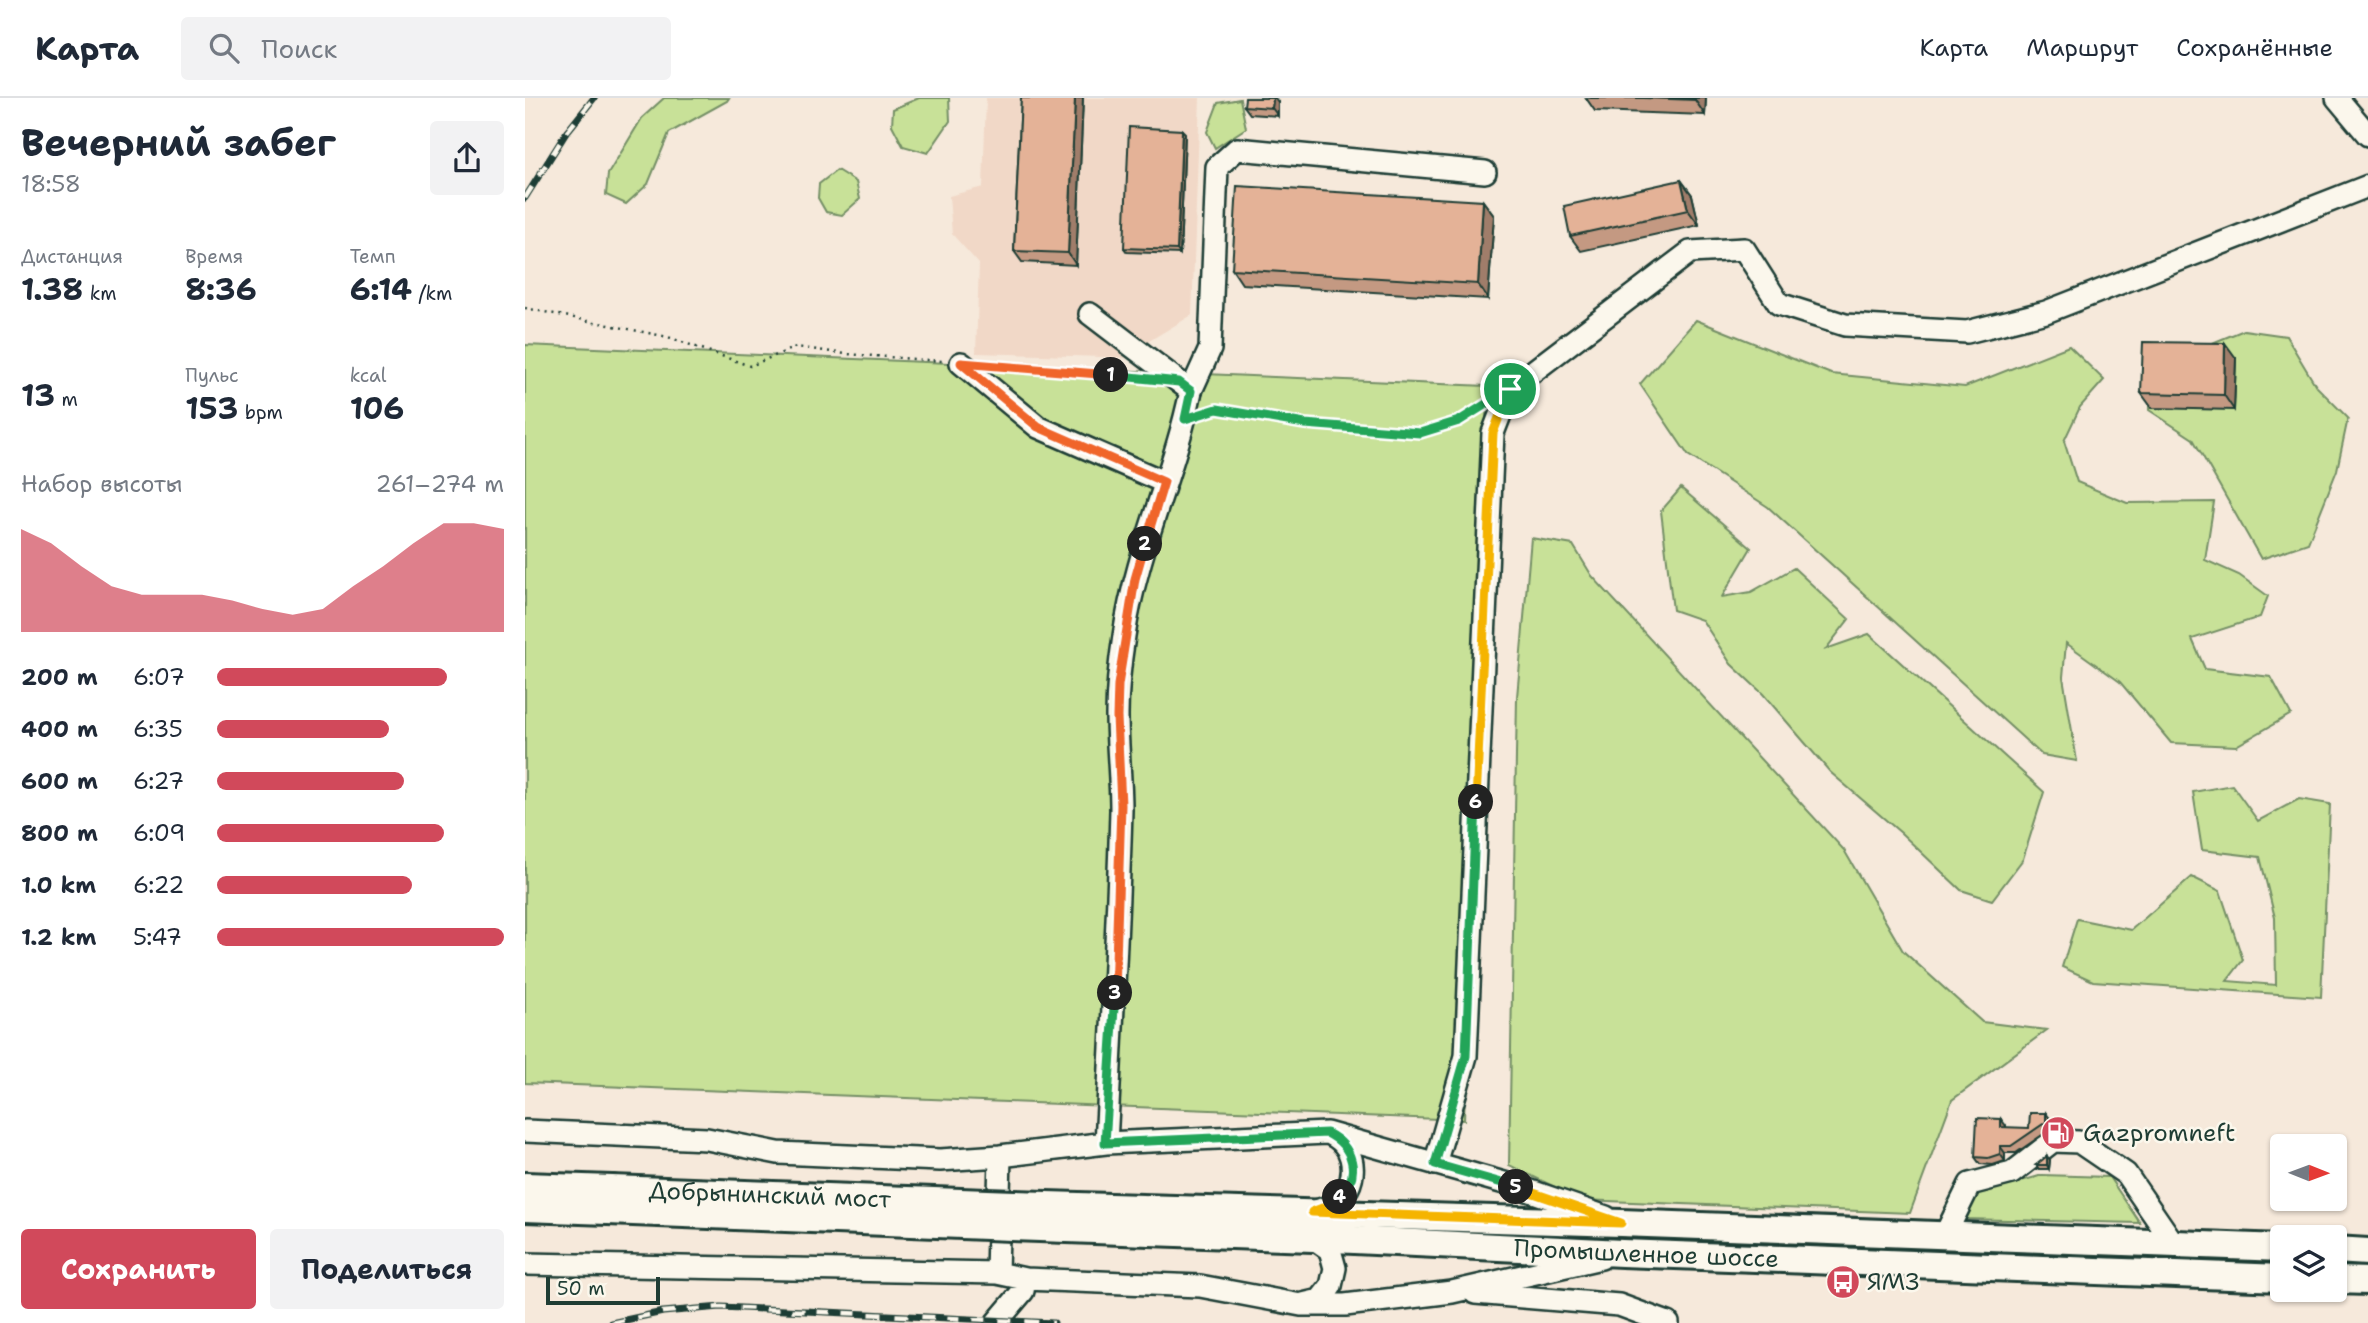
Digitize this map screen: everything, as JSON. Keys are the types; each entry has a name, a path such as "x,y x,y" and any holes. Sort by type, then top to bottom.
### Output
{"main road":[{"name":"Добрынинский мост","path":"525,1186 1013,1215"},
{"name":"Добрынинский мост","path":"525,1208 1013,1215"},
{"name":"Промышленное шоссе","path":"1013,1215 1313,1225 1621,1223 2270,1248"},
{"name":"Промышленное шоссе","path":"1313,1225 1622,1253 2270,1278"},
{"path":"2347,1251 2368,1252"},
{"path":"2347,1280 2368,1281"}],"street":[{"path":"2337,98 2368,135"},
{"path":"1105,1143 1117,957 1121,805 1118,685 1135,579 1185,419 1185,386 1210,349 1217,167 1237,149 1485,172"},
{"path":"1435,1164 1466,1056 1493,433 1510,389 1689,252 1744,249 1779,304 1845,325 1967,332 2046,312 2368,186"},
{"path":"1090,314 1185,386"},
{"path":"961,363 1038,427 1164,482"},
{"path":"525,1131 707,1139 778,1153 940,1160 1000,1156 1105,1143 1327,1133 1522,1188 1621,1223"},
{"path":"1301,1305 1320,1300 1331,1286 1335,1268 1330,1250 1313,1225 1348,1189 1353,1176 1348,1150 1340,1140 1327,1133"},
{"path":"1945,1235 1970,1184 2011,1173 2053,1141 2079,1142 2126,1174 2174,1244"},
{"path":"997,1273 1000,1156"},
{"path":"525,1264 997,1273 1025,1279 1200,1286 1301,1305 1345,1305 1451,1292 1622,1253"},
{"path":"996,1323 1023,1291 1025,1279"},
{"path":"1451,1292 1619,1305 1668,1323"}],"path":[{"path":"525,308 668,337 750,366 796,347 1185,386"},
{"path":"1185,419 1217,409 1305,424 1420,433 1459,421 1510,389"}],"shaded area":[{"path":"986,98 1200,98 1192,315 1149,341 1135,358 976,353 979,264 952,234 949,196 983,187"}],"green space":[{"path":"664,98 729,98 669,133 648,184 626,204 606,195 608,174 642,118"},
{"path":"919,98 949,98 950,121 928,153 903,146 892,125 893,109"},
{"path":"1240,99 1246,128 1215,148 1207,132 1218,103"},
{"path":"837,170 856,182 860,199 842,215 826,212 818,198 819,184"},
{"path":"1696,320 1831,374 1965,387 2069,346 2104,380 2080,407 2064,441 2077,482 2127,503 2214,502 2205,560 2239,575 2268,596 2260,617 2192,639 2205,669 2271,677 2291,714 2236,746 2171,743 2120,682 2066,643 2063,677 2077,761 2042,755 1768,507 1688,455 1640,384"},
{"path":"2244,330 2286,336 2316,386 2348,418 2337,470 2308,543 2261,559 2193,439 2149,410 2150,376 2205,346"},
{"path":"525,345 1487,386 1464,1120 525,1083"},
{"path":"1681,488 1751,548 1722,597 1751,592 1794,568 1849,619 1826,649 1869,634 2044,792 2023,859 1992,900 1961,890 1901,833 1830,772 1763,694 1731,664 1702,620 1673,610 1661,511"},
{"path":"1531,538 1573,545 1592,576 1844,850 1903,951 1982,1022 2047,1030 1952,1100 1910,1213 1582,1200 1509,1165 1517,697"},
{"path":"2232,785 2258,821 2299,799 2330,804 2321,997 2093,981 2062,967 2077,919 2131,930 2192,877 2220,891 2243,960 2227,981 2276,985 2275,918 2260,857 2202,850 2193,792"},
{"path":"2042,1175 2109,1177 2140,1223 1962,1219 1975,1191"},
{"path":"1310,1224 2270,1259 2270,1269 1685,1246"}],"building":[{"path":"1021,98 1075,98 1068,253 1014,251"},
{"path":"1245,98 1273,98 1272,108 1244,106"},
{"path":"1644,98 1695,98 1695,100"},
{"path":"1129,127 1182,130 1177,250 1124,248"},
{"path":"1681,180 1688,210 1570,236 1564,206"},
{"path":"1237,186 1483,201 1478,284 1232,269"},
{"path":"2143,342 2225,343 2224,395 2141,393"},
{"path":"2030,1113 2046,1113 2046,1122 2011,1146 2000,1146 2000,1154 1988,1158 1975,1157 1977,1118 2001,1119 2001,1127 2029,1128"},
{"path":"2047,1156 2047,1165 2036,1165"}],"railway":[{"path":"525,198 566,133 594,98"},
{"path":"611,1323 663,1312 721,1307 1054,1323"}],"place":[{"name":"Gazpromneft","path":"2058,1133"},
{"name":"ЯМЗ","path":"1843,1282"}],"route":[{"path":"961,363 1179,382 1191,391 1185,419 1217,409 1305,424 1420,433 1459,421 1510,389 1493,433 1466,1056 1435,1164 1522,1188 1621,1223 1312,1212 1333,1204 1348,1189 1353,1176 1348,1150 1340,1140 1327,1133 1105,1143 1117,957 1121,805 1118,685 1135,579 1164,482 1038,427 961,363"}]}
